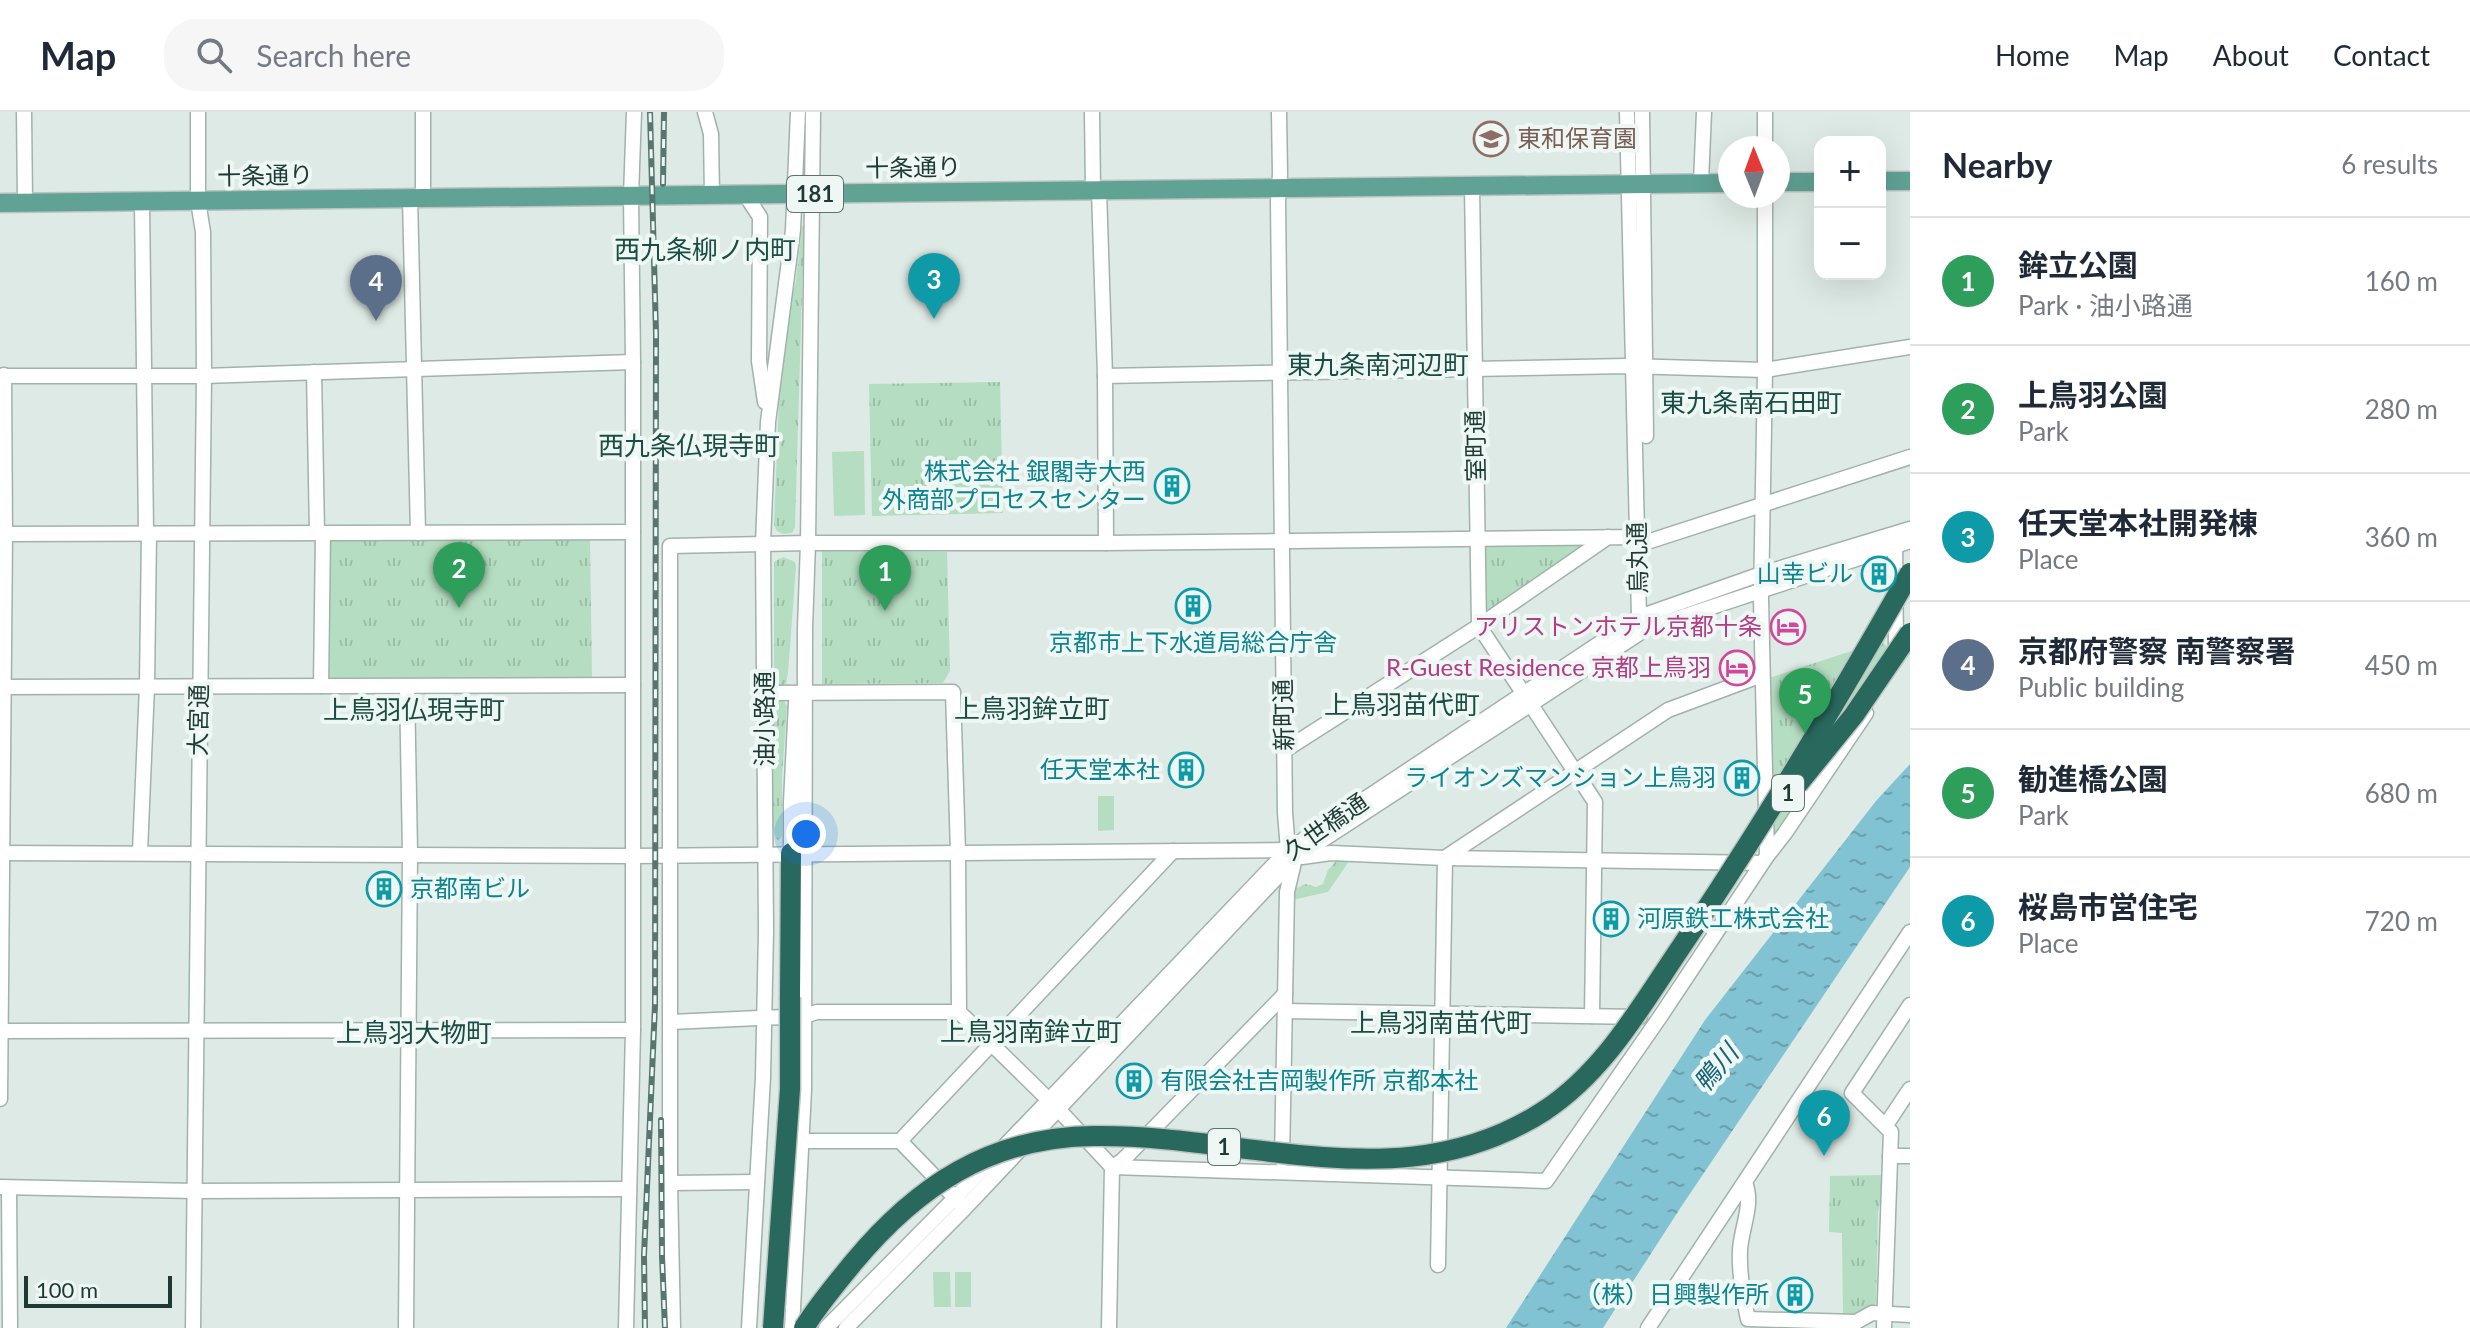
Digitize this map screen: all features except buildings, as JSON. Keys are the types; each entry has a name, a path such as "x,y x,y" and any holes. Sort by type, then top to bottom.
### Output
{"highway":[{"path":"1877,632 1900,547"},
{"name":"1","path":"804,1328 827,1295 899,1213 942,1179 988,1156 1038,1142 1092,1136 1344,1159 1404,1159 1462,1148 1517,1126 1567,1094 1605,1056 1727,877 1910,573"},
{"name":"1","path":"1653,989 1695,935 1773,817 1910,589"},
{"path":"1773,817 1854,715 1910,633"},
{"path":"773,1328 790,1089 790,997 797,853"}],"main road":[{"path":"1886,181 1910,181"},
{"path":"1790,182 1814,182"},
{"name":"十条通り","path":"0,203 1718,183"}],"street":[{"path":"24,112 25,203"},
{"name":"大宮通","path":"193,1328 204,376 198,112"},
{"path":"418,533 414,369 416,198 423,112"},
{"path":"626,1328 633,1030 631,196 634,112"},
{"path":"705,112 711,134 712,195"},
{"name":"油小路通","path":"797,853 791,802 808,543 803,194 798,112"},
{"name":"油小路通","path":"749,1328 764,1018 763,543 768,422 793,230 803,194 813,112"},
{"path":"1092,112 1105,376 1106,543"},
{"name":"新町通","path":"1279,112 1281,541 1285,750 1291,854 1287,892 1281,1171"},
{"name":"烏丸通","path":"1627,112 1636,184 1645,620"},
{"name":"烏丸通","path":"1636,184 1642,112"},
{"path":"1701,183 1704,112"},
{"path":"1765,112 1765,136"},
{"name":"室町通","path":"1472,186 1479,626"},
{"path":"745,194 760,217 759,361 768,422"},
{"path":"140,852 147,686 148,533 142,202"},
{"path":"1764,859 1761,582 1765,208"},
{"path":"1105,376 1640,367 1765,370 1910,347"},
{"path":"0,1099 2,376 204,376 633,362"},
{"path":"314,372 320,533 321,686"},
{"path":"673,1328 670,1183 670,546 1642,539 1910,457"},
{"name":"久世橋通","path":"1900,547 1910,529"},
{"path":"3,534 633,532"},
{"path":"1285,750 1479,626 1608,537"},
{"name":"久世橋通","path":"826,1328 882,1281 960,1203 1291,854 1645,620 1761,582 1900,547 1910,541"},
{"path":"1112,1167 1546,1181 1893,673 1900,547"},
{"path":"1479,626 1595,802 1592,1016"},
{"path":"1445,858 1668,710 1762,675"},
{"path":"2,687 633,685"},
{"path":"406,1328 410,854 407,686"},
{"path":"765,693 953,692 959,1012 1112,1167 1109,1328"},
{"path":"1,853 633,856 1173,851 1445,858 1764,859"},
{"path":"900,1141 1173,851"},
{"path":"792,1328 801,1170 804,1016 797,853"},
{"path":"1438,1265 1445,858"},
{"path":"1648,1328 1910,932"},
{"path":"1112,1167 1123,1160 1285,994"},
{"path":"1884,1321 1891,1132 1852,1093 1910,1005"},
{"path":"1285,1011 1660,1017"},
{"path":"671,1022 804,1016 817,1012 959,1012"},
{"path":"1,1031 633,1030"},
{"path":"1886,1125 1910,1089"},
{"path":"802,1141 900,1141 960,1203"},
{"path":"1890,1156 1910,1156"},
{"path":"670,1183 801,1170"},
{"path":"1745,1183 1749,1192 1740,1250 1743,1293 1748,1319 1752,1324 1861,1324 1868,1313 1884,1321 1910,1315"},
{"path":"10,1328 4,1188 195,1191 629,1189"},
{"name":"久世橋通","path":"846,1328 882,1281"}],"green space":[{"path":"802,226 795,527 792,533 783,534 774,525 780,374"},
{"path":"1000,382 1003,513 872,516 869,384"},
{"path":"864,451 865,515 834,516 832,452"},
{"path":"590,537 592,679 330,679 326,675 328,541 331,538"},
{"path":"1585,543 1588,548 1492,612 1486,609 1483,550 1489,544"},
{"path":"822,551 947,552 950,671 943,683 822,684"},
{"path":"783,557 795,562 796,567 788,673 786,684 780,687 775,684 774,678 774,562"},
{"path":"1882,641 1892,654 1866,704 1774,839 1770,838 1769,678"},
{"path":"780,700 787,706 782,835 777,840 773,830 773,706"},
{"path":"1098,796 1114,796 1114,830 1098,831"},
{"path":"1336,861 1349,861 1328,892 1292,900 1292,891 1305,884 1316,887 1323,884 1328,870"},
{"path":"1880,1175 1884,1178 1878,1212 1876,1303 1864,1314 1843,1317 1842,1233 1829,1232 1830,1176"},
{"path":"933,1272 950,1272 951,1307 934,1307"},
{"path":"955,1272 971,1272 971,1307 955,1307"}],"water":[{"name":"鴨川","path":"1910,764 1910,867 1603,1328 1506,1328 1705,1020 1876,801"}],"railway":[{"path":"645,1328 644,1256 655,1005 656,334 650,112"},
{"path":"663,184 664,112"},
{"path":"661,1120 665,1328"}],"place":[{"name":"東和保育園","path":"1491,139"},
{"name":"任天堂本社開発棟","path":"934,319"},
{"name":"京都府警察 南警察署","path":"376,321"},
{"name":"株式会社 銀閣寺大西 外商部プロセスセンター","path":"1172,486"},
{"name":"山幸ビル","path":"1879,574"},
{"name":"京都市上下水道局総合庁舎","path":"1193,606"},
{"name":"上鳥羽公園","path":"459,608"},
{"name":"鉾立公園","path":"885,611"},
{"name":"アリストンホテル京都十条","path":"1788,627"},
{"name":"R-Guest Residence 京都上鳥羽","path":"1737,668"},
{"name":"勧進橋公園","path":"1805,734"},
{"name":"任天堂本社","path":"1186,770"},
{"name":"ライオンズマンション上鳥羽","path":"1742,778"},
{"name":"京都南ビル","path":"384,889"},
{"name":"河原鉄工株式会社","path":"1611,919"},
{"name":"有限会社吉岡製作所 京都本社","path":"1134,1081"},
{"name":"桜島市営住宅","path":"1824,1156"},
{"name":"（株）日興製作所","path":"1795,1295"}],"district":[{"name":"西九条柳ノ内町","path":"705,250"},
{"name":"東九条南河辺町","path":"1378,365"},
{"name":"東九条南石田町","path":"1751,403"},
{"name":"西九条仏現寺町","path":"689,446"},
{"name":"上鳥羽苗代町","path":"1402,705"},
{"name":"上鳥羽鉾立町","path":"1032,709"},
{"name":"上鳥羽仏現寺町","path":"414,710"},
{"name":"上鳥羽南苗代町","path":"1441,1023"},
{"name":"上鳥羽南鉾立町","path":"1031,1032"},
{"name":"上鳥羽大物町","path":"414,1033"}]}
